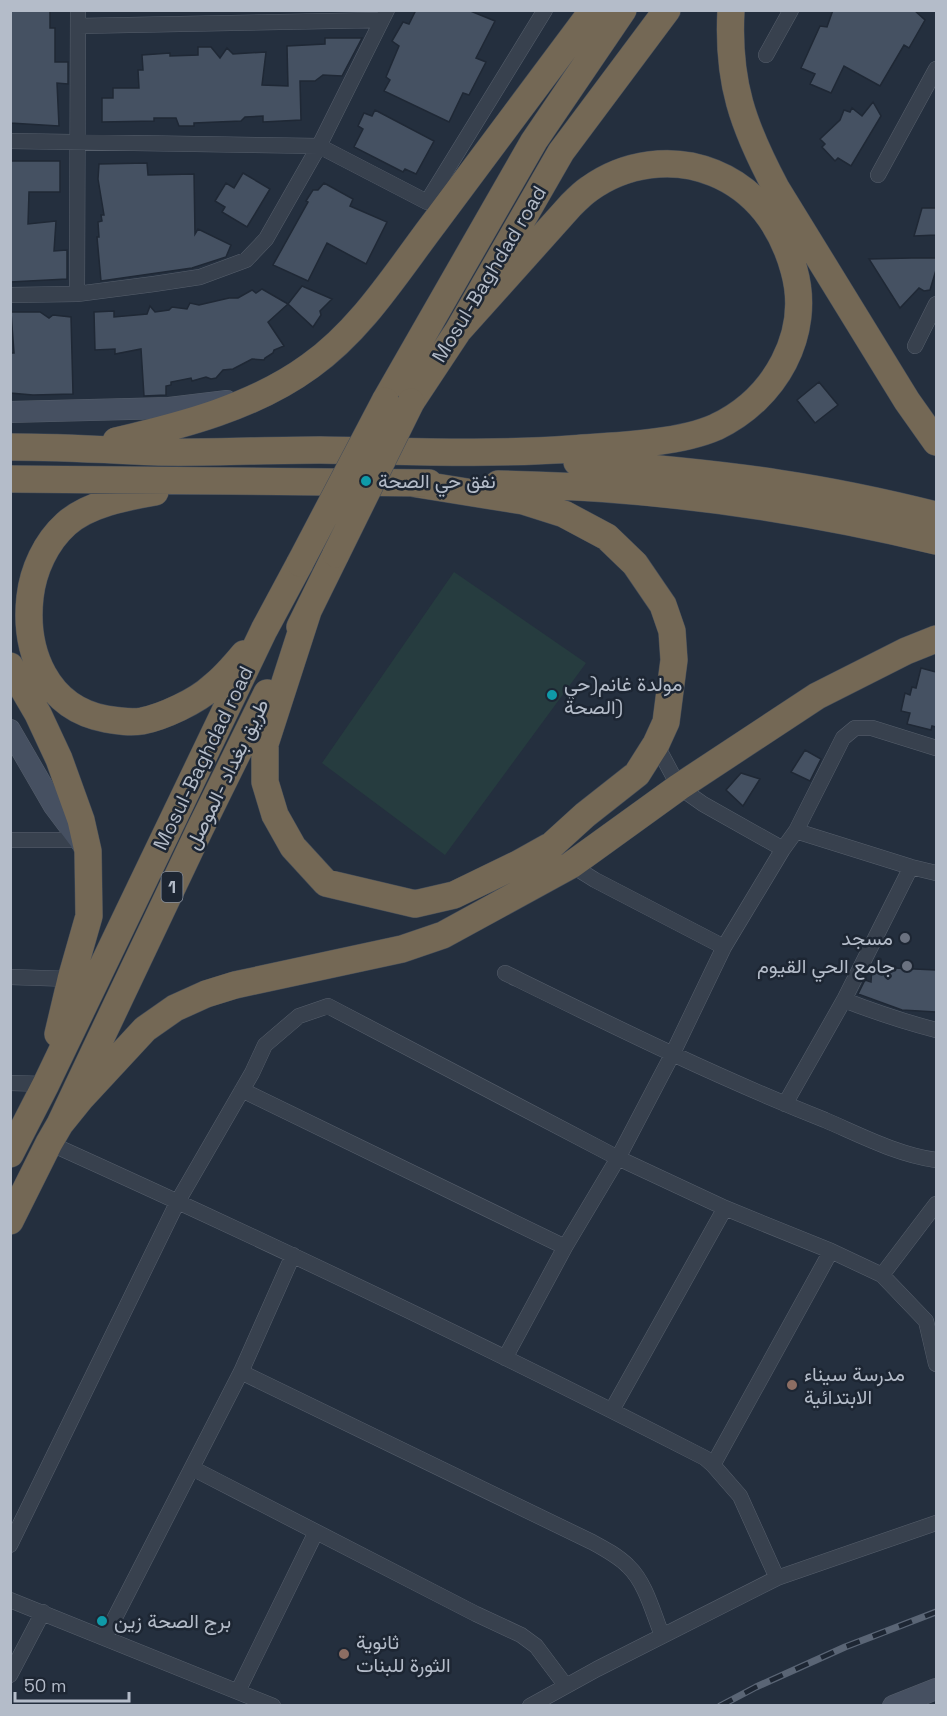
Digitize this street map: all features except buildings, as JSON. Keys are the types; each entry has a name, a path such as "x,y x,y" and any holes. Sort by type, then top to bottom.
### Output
{"highway":[{"path":"76,447 110,442 191,422 260,396 311,366 338,343 382,293 593,10"},
{"path":"398,401 534,141 623,10"},
{"name":"Mosul-Baghdad road","path":"46,1084 264,630 300,563 398,401 458,331 561,152 667,10"},
{"path":"731,10 730,46 734,78 739,105 757,152 788,208 907,401 936,442"},
{"path":"10,447 76,447 160,452 318,450 474,453 546,451 620,445 692,435 716,427 752,403 767,389 779,372 794,336 798,299 797,280 791,259 774,221 761,205 734,183 715,173 681,164 661,163 627,170 589,189 571,205 458,331"},
{"name":"Mosul-Baghdad road","path":"336,554 398,401"},
{"path":"474,453 666,469 778,483 837,493 936,515"},
{"path":"10,479 539,485 663,495 773,509 886,529 936,541"},
{"path":"239,482 160,491 125,498 92,508 67,523 51,540 32,586 28,614 30,639 37,662 48,682 65,699 82,711 100,718 123,722 143,721 194,699 211,688 229,671 264,630"},
{"path":"308,611 265,744 265,782 275,815 293,847 326,883 415,904 454,895 552,845 585,815 637,774 656,744 666,722 674,660 672,631 663,605 635,564 607,537 564,514 523,501 411,483"},
{"name":"طريق بغداد -الموصل","path":"10,1221 336,554"},
{"path":"55,1133 81,1098 145,1029 176,1008 206,994 235,985 402,949 443,935 571,865 679,787 817,696 906,651 936,639"},
{"path":"10,666 38,714 59,759 81,820 85,846 89,916 71,979 46,1084 10,1154"}],"main road":[{"path":"10,412 169,408 260,396"},
{"path":"10,730 54,806 85,846"},
{"path":"893,1706 936,1689"}],"street":[{"path":"10,141 319,146 427,202 545,10"},
{"path":"766,55 791,10"},
{"path":"10,295 78,294 200,277 246,260 266,239 319,146 385,15 78,18 78,294"},
{"path":"878,175 936,69"},
{"path":"915,346 936,304"},
{"path":"505,1358 565,1247 618,1158 724,948 796,831 843,738 855,728 872,728 936,748"},
{"path":"656,744 679,787 703,804 783,849"},
{"path":"796,831 936,873"},
{"path":"10,840 85,846"},
{"path":"571,865 724,948"},
{"path":"785,1104 844,1000 911,867"},
{"path":"505,973 672,1055 900,1151 936,1160"},
{"path":"10,977 71,979"},
{"path":"844,1000 871,1011 936,1030"},
{"path":"10,1545 178,1201 252,1073 265,1045 299,1016 328,1006 618,1158 725,1208 831,1251 882,1275 931,1320 936,1364"},
{"path":"10,1083 46,1084"},
{"path":"242,1090 565,1247"},
{"path":"55,1133 178,1201 612,1410 705,1458 740,1496 777,1578"},
{"path":"882,1275 936,1204"},
{"path":"612,1410 725,1208"},
{"path":"713,1465 831,1251"},
{"path":"105,1637 241,1372 293,1256"},
{"path":"241,1372 592,1542 616,1556 631,1568 644,1590 662,1635"},
{"path":"192,1468 520,1635 536,1646 566,1686"},
{"path":"530,1706 662,1635 777,1578 936,1523"},
{"path":"238,1691 316,1532"},
{"path":"10,1600 273,1706"},
{"path":"10,1675 43,1612"}],"green space":[{"path":"454,572 586,663 445,855 322,763"}],"railway":[{"path":"720,1706 756,1687 845,1647 936,1612"}],"place":[{"name":"نفق حي الصحة","path":"366,481"},
{"name":"مولدة غانم(حي الصحة)","path":"552,695"},
{"name":"مسجد","path":"905,938"},
{"name":"جامع الحي القيوم","path":"907,966"},
{"name":"مدرسة سيناء الابتدائية","path":"792,1385"},
{"name":"برج الصحة زين","path":"102,1621"},
{"name":"ثانوية الثورة للبنات","path":"344,1654"}]}
